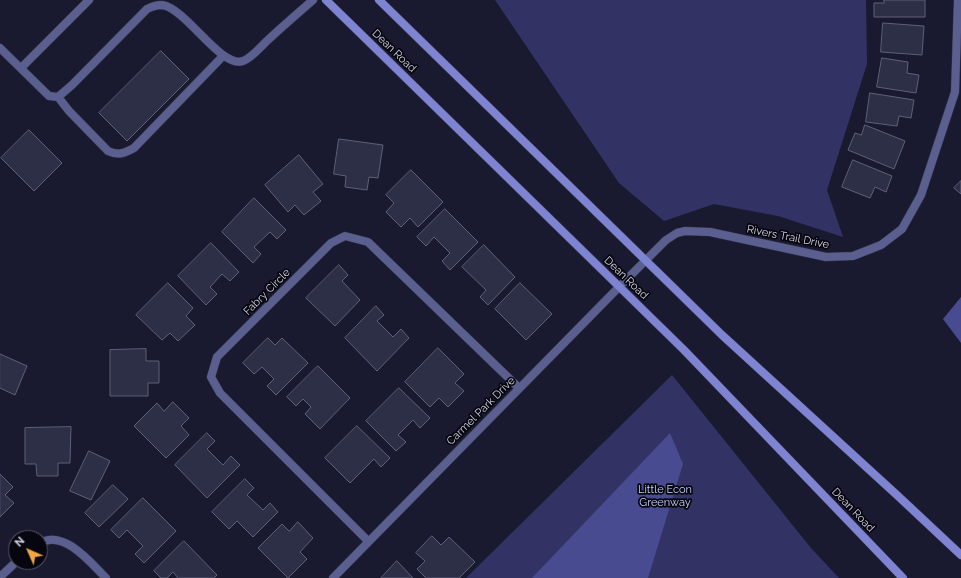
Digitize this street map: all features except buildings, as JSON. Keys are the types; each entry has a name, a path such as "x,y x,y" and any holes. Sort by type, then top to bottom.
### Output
{"main road":[{"name":"Dean Road","path":"326,0 684,350 903,578"},
{"path":"380,0 728,340 961,556"}],"street":[{"path":"21,68 89,0"},
{"path":"0,48 49,96 58,97 72,86 147,9 159,3 177,12 223,56 234,62 243,61 256,52 313,0"},
{"name":"Rivers Trail Drive","path":"645,260 666,240 685,231 710,232 826,257 853,256 881,245 902,228 921,194 958,93 958,0"},
{"path":"58,97 69,111 108,151 113,154 123,153 134,148 223,56"},
{"name":"Fabry Circle","path":"368,541 220,393 211,377 217,357 331,243 345,236 368,242 519,388"},
{"name":"Carmel Park Drive","path":"333,578 645,260"},
{"path":"48,541 59,541 78,549 106,578"},
{"path":"0,577 8,570"}],"green space":[{"path":"495,0 866,0 867,64 827,190 843,237 778,216 714,204 664,221 619,183"},
{"name":"Little Econ Greenway","path":"672,375 811,548 839,578 466,578"}],"shaded area":[{"path":"961,297 961,343 943,319"},
{"path":"670,433 683,464 648,578 532,578"}]}
